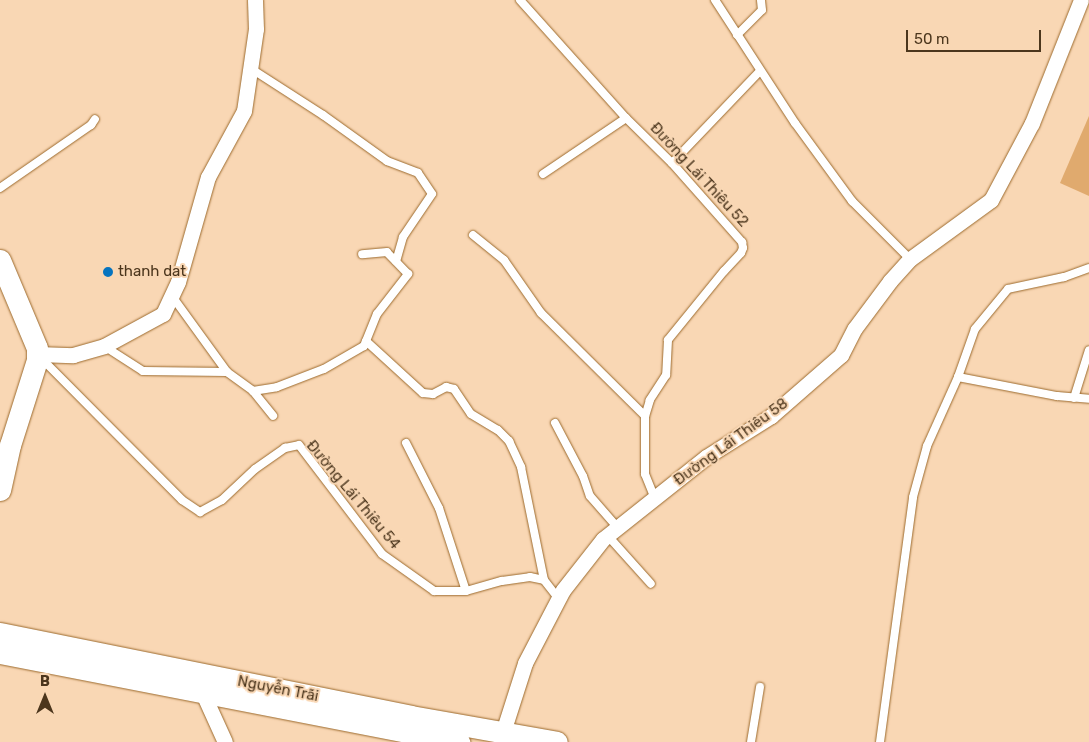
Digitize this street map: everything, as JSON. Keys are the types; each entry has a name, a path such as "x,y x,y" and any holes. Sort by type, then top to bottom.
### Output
{"main road":[{"path":"0,260 35,339 37,357 10,445 0,490"},
{"name":"Nguyễn Trãi","path":"0,633 557,742"},
{"name":"Nguyễn Trãi","path":"0,653 459,742"}],"street":[{"path":"37,357 73,355 104,346 163,314 178,282 208,177 244,111 256,29 255,0"},
{"name":"Đường Lái Thiêu 58","path":"503,732 526,663 563,590 613,532 706,457 771,416 841,355 855,328 890,280 910,259 992,200 1032,123 1081,0"},
{"path":"193,672 225,742"}],"lane":[{"name":"Đường Lái Thiêu 52","path":"520,0 626,118 672,163 742,242 743,248 668,340 666,375 650,400 645,416 645,474 655,500"},
{"path":"715,0 795,124 852,201 910,259"},
{"path":"737,35 762,10 761,0"},
{"path":"250,68 323,115 387,161 418,173 432,194 404,236 396,262"},
{"path":"672,163 760,70"},
{"path":"542,174 626,118"},
{"path":"0,188 91,125 95,119"},
{"path":"473,235 504,260 541,313 645,416"},
{"path":"253,392 277,387 324,369 364,346 377,314 408,274 387,252 362,254"},
{"path":"880,742 913,496 926,446 958,377 975,329 1008,290 1064,277 1089,268"},
{"path":"172,296 227,372 253,392 273,416"},
{"path":"366,341 423,393 433,394 446,387 454,389 470,414 498,430 509,441 521,467 544,580 559,599"},
{"path":"104,346 143,371 227,372"},
{"path":"1074,398 1089,350"},
{"name":"Đường Lái Thiêu 54","path":"37,357 182,500 200,512 222,500 255,469 285,448 299,445 382,554 434,591 466,590 502,581 530,577 544,580"},
{"path":"958,377 1089,399"},
{"path":"555,423 590,496 613,532 651,584"},
{"path":"406,443 439,508 466,590"},
{"path":"751,742 760,687"}],"building":[{"path":"1089,116 1089,196 1060,183"}],"place":[{"name":"thanh dat","path":"108,272"}]}
